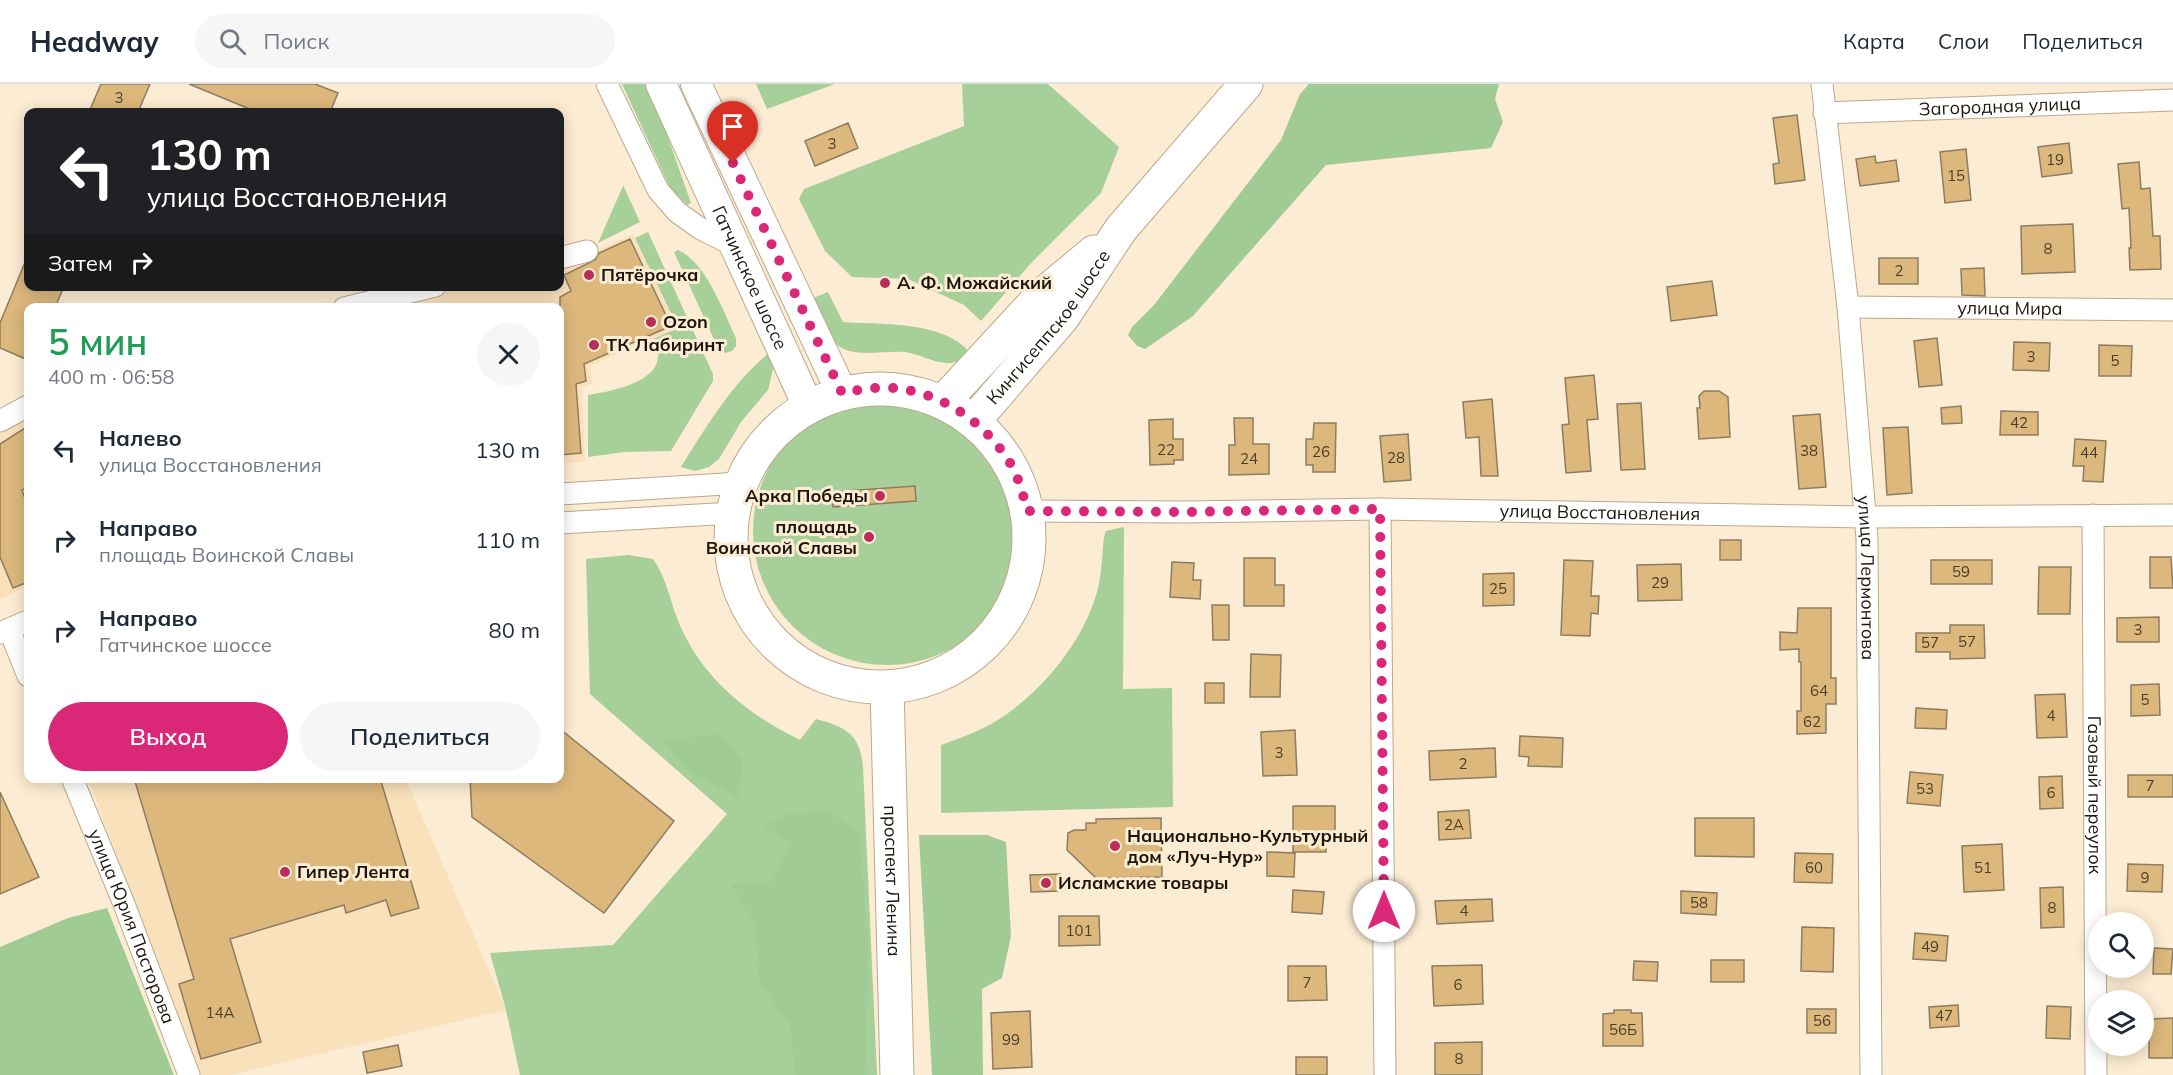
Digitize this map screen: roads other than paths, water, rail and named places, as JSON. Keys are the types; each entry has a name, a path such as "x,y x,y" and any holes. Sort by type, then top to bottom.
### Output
{"main road":[{"name":"Гатчинское шоссе","path":"661,84 808,406"},
{"name":"Гатчинское шоссе","path":"696,84 842,393"},
{"name":"Кингисеппское шоссе","path":"974,421 1063,317 1121,229 1246,84"},
{"name":"Кингисеппское шоссе","path":"943,402 1041,296 1121,229"},
{"path":"876,388 910,391 943,402 974,421 997,444 1011,465 1021,487 1030,538 1027,566 1022,584 1006,617 985,645 953,668 910,684 887,687 860,686 834,680 809,669 786,654 767,636 751,615 735,574 730,539 736,498 750,463 766,441 786,421 808,406 842,393 876,388"},
{"name":"проспект Ленина","path":"887,687 897,1075"}],"street":[{"path":"607,84 658,190 676,212 700,229 734,245"},
{"name":"улица Лермонтова","path":"1822,84 1848,308 1865,517 1870,1075"},
{"name":"Загородная улица","path":"1824,113 2142,92 2173,100"},
{"path":"564,257 587,251"},
{"path":"365,303 414,291"},
{"name":"улица Мира","path":"1848,308 2173,310"},
{"path":"0,421 24,408"},
{"path":"564,494 736,498"},
{"path":"564,522 736,498"},
{"path":"1380,509 1385,1075"},
{"name":"улица Восстановления","path":"1027,511 1184,512 1380,509 1865,517 2173,515"},
{"name":"Газовый переулок","path":"2093,515 2096,1075"},
{"path":"24,623 4,631 24,668"},
{"name":"улица Юрия Пасторова","path":"74,783 124,904 189,1075"}],"place":[{"name":"Пятёрочка","path":"589,275"},
{"name":"А. Ф. Можайский","path":"885,283"},
{"name":"Ozon","path":"651,322"},
{"name":"ТК Лабиринт","path":"594,345"},
{"name":"Арка Победы","path":"880,496"},
{"name":"площадь Воинской Славы","path":"869,537"},
{"name":"Национально-Культурный дом «Луч-Нур»","path":"1115,846"},
{"name":"Гипер Лента","path":"285,872"},
{"name":"Исламские товары","path":"1046,883"}]}
